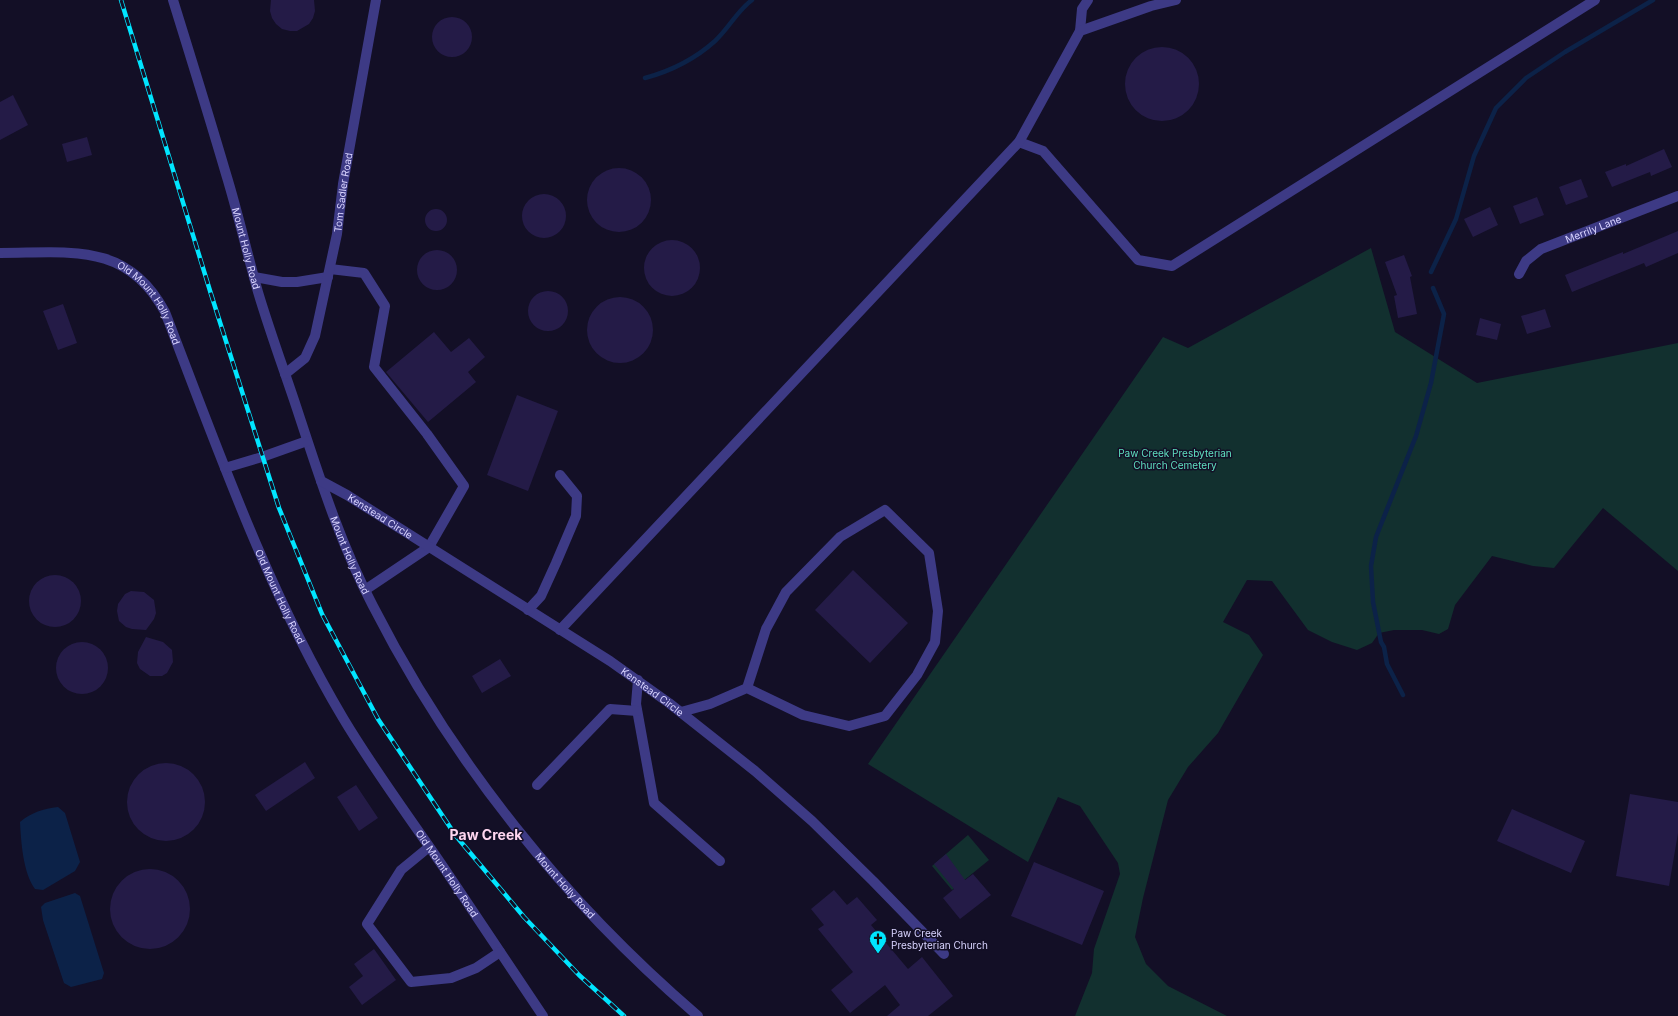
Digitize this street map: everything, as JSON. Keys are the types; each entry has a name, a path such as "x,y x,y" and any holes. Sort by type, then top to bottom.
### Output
{"street":[{"name":"Mount Holly Road","path":"173,0 227,175 254,277 285,374 321,481 365,590 417,686 464,759 501,810 563,884 670,992 698,1016"},
{"name":"Tom Sadler Road","path":"285,374 305,358 315,336 329,273 343,184 376,0"},
{"path":"560,630 1019,142 1080,31 1083,5 1088,0"},
{"path":"1080,31 1151,6 1176,0"},
{"path":"1019,142 1043,151 1138,260 1172,266 1595,0"},
{"name":"Merrily Lane","path":"1519,274 1526,261 1541,249 1678,196"},
{"name":"Old Mount Holly Road","path":"0,253 80,253 98,255 129,269 144,281 156,295 166,312 238,502 264,563 292,623 316,669 343,718 393,795 542,1016"},
{"path":"254,277 282,282 297,282 329,273 364,273 385,306 374,366 427,434 464,486 429,547 365,590"},
{"path":"225,468 307,441"},
{"path":"528,610 541,596 576,516 577,496 560,474"},
{"name":"Kenstead Circle","path":"321,481 347,495 638,680 681,712 755,771 812,821 944,954"},
{"path":"681,712 710,704 747,688 766,628 786,592 840,537 885,510 929,553 938,610 935,642 917,675 885,716 849,726 803,715 747,688"},
{"path":"638,680 636,704 654,803 720,861"},
{"path":"537,784 610,710 637,711"},
{"path":"429,847 401,870 367,924 411,982 451,978 476,968 500,952"}],"green space":[{"name":"Paw Creek Presbyterian Church Cemetery","path":"1371,248 1395,332 1477,383 1678,343 1678,571 1603,508 1554,568 1533,566 1492,556 1455,605 1448,629 1439,634 1422,630 1394,630 1379,633 1372,643 1357,650 1332,642 1308,630 1272,581 1247,580 1223,622 1249,635 1263,655 1218,733 1188,767 1168,800 1143,898 1135,937 1146,964 1168,986 1227,1016 1075,1016 1092,973 1094,949 1120,874 1118,863 1080,806 1058,797 1028,862 868,764 1163,337 1188,348"},
{"path":"968,835 989,860 952,890 932,866"}],"water":[{"path":"58,807 65,813 80,862 75,871 43,890 35,889 25,866 20,822 38,812"},
{"path":"75,893 80,896 104,973 102,979 71,987 64,983 43,920 41,907 45,903"}],"building":[{"path":"271,0 314,0 315,11 313,18 309,24 297,31 282,29 272,18 270,11"},
{"path":"452,17 466,23 472,37 466,51 452,57 438,51 432,37 438,23"},
{"path":"1162,47 1183,53 1193,63 1199,84 1193,105 1183,115 1162,121 1141,115 1131,105 1125,84 1131,63 1141,53"},
{"path":"13,95 28,125 0,140 0,102"},
{"path":"87,137 92,155 67,162 62,144"},
{"path":"1664,149 1672,167 1651,176 1650,172 1612,187 1605,172 1626,164 1626,166"},
{"path":"613,168 625,168 642,177 649,188 651,200 649,212 642,223 625,232 613,232 601,227 592,218 587,206 587,194 592,182 601,173"},
{"path":"1581,179 1588,197 1566,205 1559,187"},
{"path":"544,194 556,198 562,204 566,216 562,228 556,234 544,238 532,234 526,228 522,216 526,204 532,198"},
{"path":"1537,197 1544,215 1520,224 1513,206"},
{"path":"1490,207 1498,225 1473,237 1464,219"},
{"path":"432,209 440,209 447,216 447,224 440,231 432,231 425,224 425,216"},
{"path":"1678,231 1678,253 1646,267 1644,263 1572,292 1565,275 1623,252 1623,254"},
{"path":"667,240 677,240 692,248 698,257 700,268 698,279 692,288 677,296 667,296 656,291 649,284 644,273 644,263 649,252 656,245"},
{"path":"437,250 445,252 451,256 455,262 457,270 455,278 451,284 445,288 437,290 429,288 423,284 419,278 417,270 419,262 423,256 429,252"},
{"path":"1404,255 1412,276 1410,277 1417,314 1398,318 1394,296 1397,295 1385,262"},
{"path":"548,291 556,293 562,297 566,303 568,311 566,319 562,325 556,329 548,331 540,329 534,325 530,319 528,311 530,303 534,297 540,293"},
{"path":"620,297 632,300 643,307 650,318 653,330 650,342 643,353 632,360 620,363 608,360 597,353 590,342 587,330 590,318 597,307 608,300"},
{"path":"63,304 77,343 58,350 43,311"},
{"path":"1545,309 1551,327 1527,334 1521,316"},
{"path":"1480,318 1501,324 1497,340 1476,335"},
{"path":"434,332 451,352 469,338 485,357 468,372 476,382 428,422 386,372"},
{"path":"517,395 558,411 528,491 487,475"},
{"path":"853,570 908,623 870,663 815,610"},
{"path":"50,575 60,575 70,579 77,586 81,596 81,606 77,616 70,623 60,627 50,627 40,623 33,616 29,606 29,596 33,586 40,579"},
{"path":"131,591 144,592 154,600 156,613 154,619 146,630 126,627 119,621 117,611 118,604 125,594"},
{"path":"146,637 163,642 172,650 173,662 167,673 162,676 150,676 140,669 137,663 138,652"},
{"path":"82,642 92,644 100,650 106,658 108,668 106,678 100,686 92,692 82,694 72,692 64,686 58,678 56,668 58,658 64,650 72,644"},
{"path":"500,659 511,676 482,693 472,676"},
{"path":"305,762 315,778 266,811 255,795"},
{"path":"158,763 174,763 188,769 199,780 205,794 205,810 199,824 188,835 174,841 158,841 144,835 133,824 127,810 127,794 133,780 144,769"},
{"path":"356,785 378,818 359,831 337,797"},
{"path":"1630,794 1678,802 1678,833 1669,886 1616,876"},
{"path":"1512,809 1585,841 1571,873 1497,841"},
{"path":"946,854 965,880 973,874 991,895 960,919 943,898 954,889 934,864"},
{"path":"1034,862 1104,891 1082,945 1011,916"},
{"path":"150,869 165,872 178,881 187,894 190,909 187,924 178,937 165,946 150,949 135,946 122,937 113,924 110,909 113,894 122,881 135,872"},
{"name":"Paw Creek Presbyterian Church","path":"834,890 847,905 857,897 877,920 871,925 908,969 922,957 953,996 928,1016 887,1016 900,1005 885,985 850,1013 831,990 853,972 818,929 824,925 811,909"},
{"path":"374,949 396,980 362,1005 349,987 363,976 354,964"}],"waterway":[{"path":"645,78 664,72 691,59 715,41 742,9 752,0"},
{"path":"1431,272 1456,219 1474,156 1496,108 1526,78 1565,52 1653,0"},
{"path":"1403,695 1387,664 1384,647 1381,642 1373,602 1371,566 1376,537 1416,436 1431,383 1444,314 1433,288"}],"railway":[{"path":"121,0 211,294 279,508 322,614 378,719 456,836 524,917 579,975 624,1016"}],"place":[{"name":"Paw Creek Presbyterian Church","path":"878,954"}],"district":[{"name":"Paw Creek","path":"486,835"}]}
